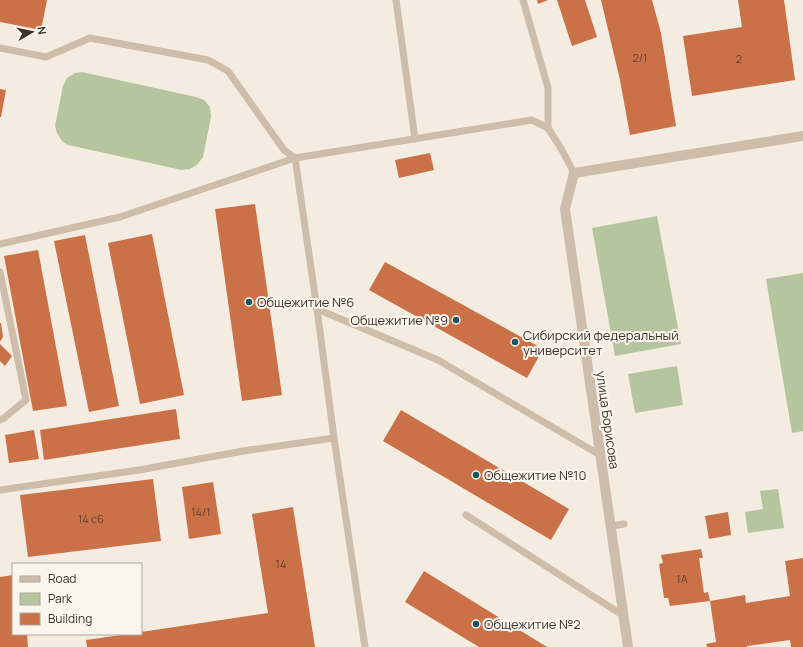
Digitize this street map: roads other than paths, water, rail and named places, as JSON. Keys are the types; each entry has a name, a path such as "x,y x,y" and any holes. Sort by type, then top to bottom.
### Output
{"street":[{"path":"574,173 803,136"},
{"name":"улица Борисова","path":"574,173 565,209 628,647"}],"lane":[{"path":"396,0 415,139"},
{"path":"523,0 548,88 548,128"},
{"path":"0,48 46,57 90,38 208,60 228,71 284,150 295,158 365,647"},
{"path":"0,244 120,218 295,158 532,120 548,128 574,173"},
{"path":"0,272 26,400 0,420"},
{"path":"317,309 438,360 600,455"},
{"path":"0,490 139,470 243,451 334,438"},
{"path":"466,515 624,616"},
{"path":"611,526 624,524"}],"place":[{"name":"Общежитие №6","path":"249,302"},
{"name":"Общежитие №9","path":"456,320"},
{"name":"Сибирский федеральный университет","path":"515,342"},
{"name":"Общежитие №10","path":"476,475"},
{"name":"Общежитие №2","path":"476,624"}]}
